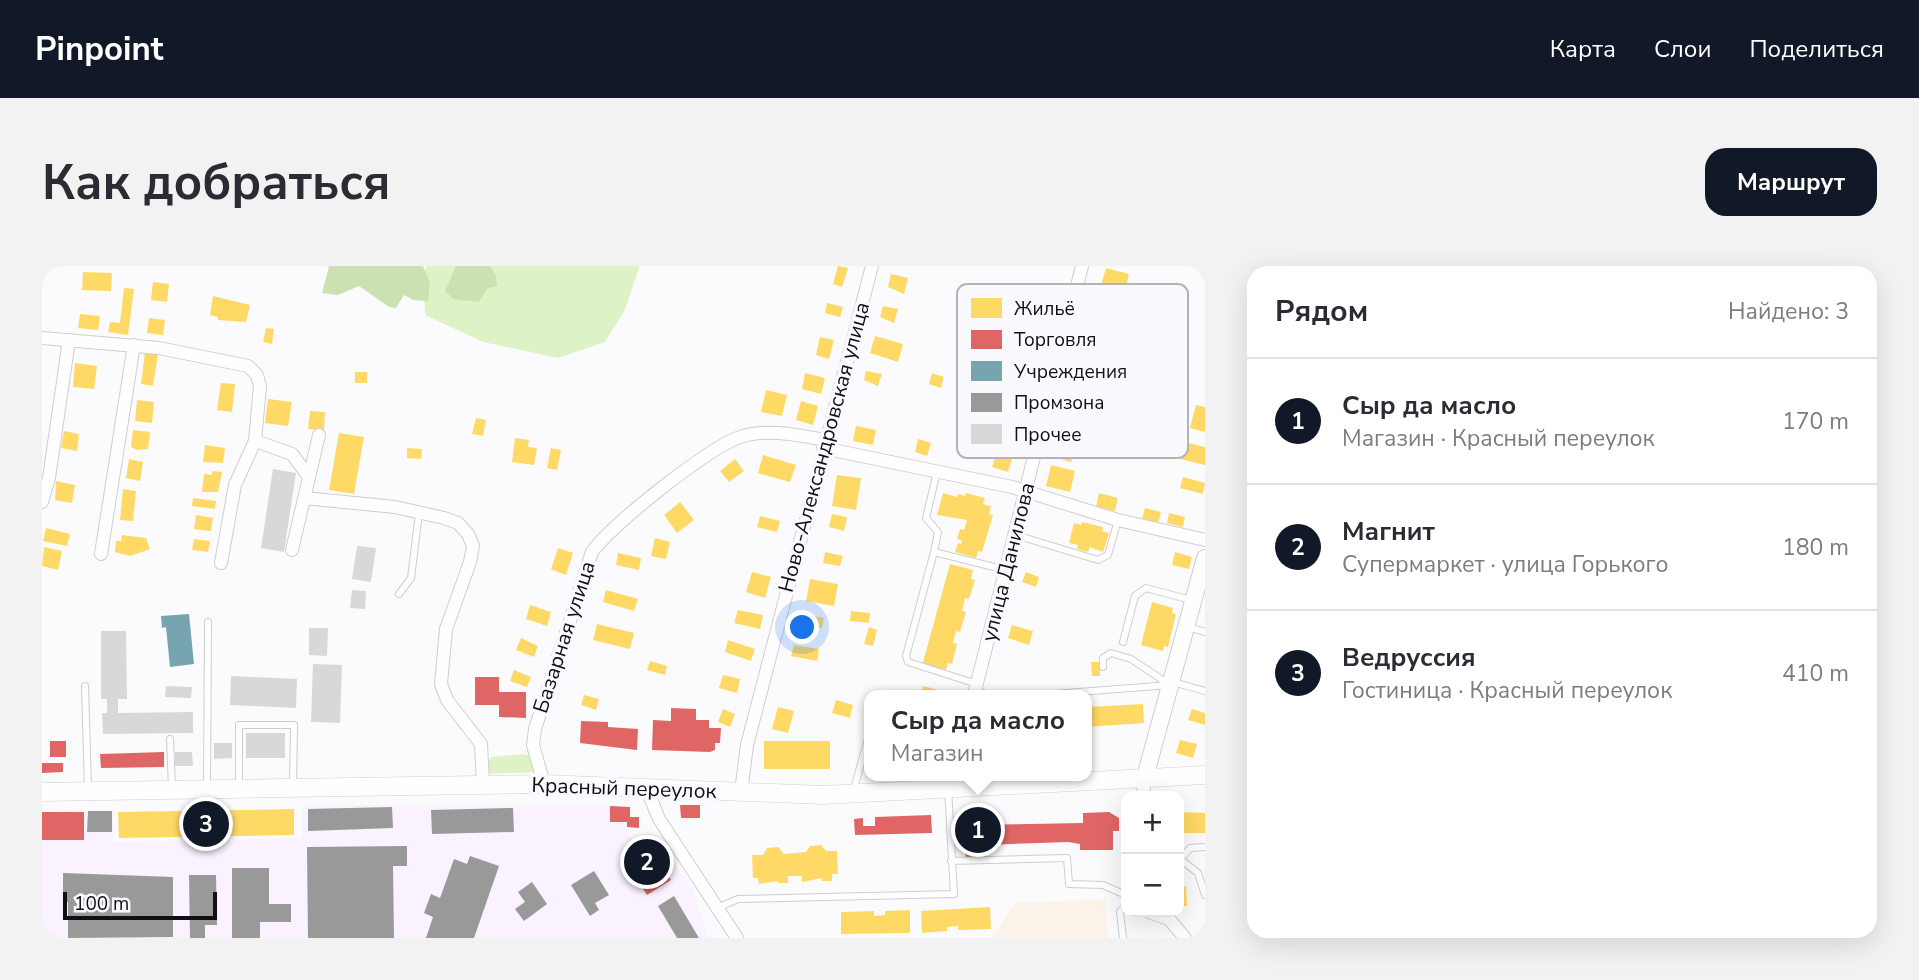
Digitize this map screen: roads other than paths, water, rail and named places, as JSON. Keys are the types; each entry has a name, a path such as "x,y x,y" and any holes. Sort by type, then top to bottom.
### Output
{"main road":[{"name":"Красный переулок","path":"1092,778 1205,775"},
{"name":"Красный переулок","path":"42,792 544,784 793,796 852,794 949,782 988,781"}],"street":[{"name":"Ново-Александровская улица","path":"741,792 747,745 872,266"},
{"name":"улица Данилова","path":"1078,284 1082,266"},
{"path":"42,338 82,344 134,345 248,366 257,375 260,386 255,441 235,485 220,562"},
{"path":"42,502 51,465 69,340"},
{"path":"101,554 134,345"},
{"name":"Базарная улица","path":"544,784 533,745 534,729 592,552 603,536 684,472 739,438 789,434 1027,492 1118,520 1205,540"},
{"path":"292,550 319,435"},
{"path":"255,441 292,454 309,477"},
{"name":"улица Данилова","path":"978,690 1035,458"},
{"path":"304,498 419,512 458,523 468,534 472,546 470,562 446,629 441,684 447,700 481,744 483,784"},
{"path":"1143,791 1144,777 1205,558"},
{"path":"646,788 659,819 737,938"},
{"path":"1163,917 1169,919 1185,938"}],"lane":[{"path":"937,470 926,518 938,532 906,656 908,662 976,690"},
{"path":"399,594 411,578 419,512"},
{"path":"1016,535 1098,560 1108,555 1118,520"},
{"path":"934,552 1007,570"},
{"path":"1122,642 1135,596 1146,589 1193,601"},
{"path":"207,789 208,622"},
{"path":"1186,626 1205,632"},
{"path":"1103,667 1103,658 1111,653 1131,659 1171,683 1205,691"},
{"path":"1092,690 1171,683"},
{"path":"85,686 88,791"},
{"path":"239,788 239,725 294,724 293,787"},
{"path":"170,739 172,790"},
{"path":"852,794 864,753"},
{"path":"717,908 738,899 954,894 949,782"},
{"path":"1184,855 1190,848 1205,848"},
{"path":"951,861 1067,858 1069,884 1103,885 1121,893"},
{"path":"1184,863 1198,873 1205,895"},
{"path":"1121,911 1123,938"}],"place":[{"name":"Ведруссия","path":"206,824"},
{"name":"Сыр да масло","path":"978,830"},
{"name":"Магнит","path":"647,862"}]}
